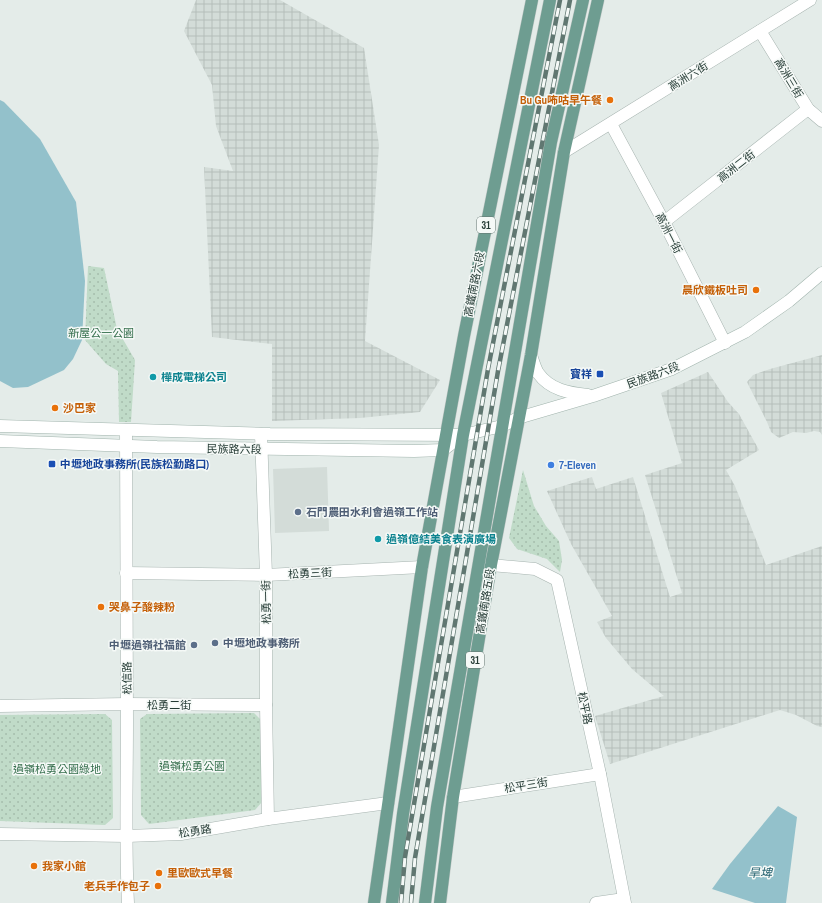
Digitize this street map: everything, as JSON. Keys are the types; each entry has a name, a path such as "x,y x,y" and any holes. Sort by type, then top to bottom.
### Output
{"main road":[{"name":"高鐵南路六段","path":"443,450 464,336 532,0"},
{"name":"高鐵南路六段","path":"463,435 550,0"},
{"name":"31","path":"502,426 551,142 583,0"},
{"name":"31","path":"518,418 531,355 564,152 598,0"},
{"name":"高鐵南路五段","path":"440,903 453,797 491,565 518,418"},
{"name":"高鐵南路五段","path":"425,903 437,807 502,426"},
{"name":"31","path":"392,903 403,814 463,435"},
{"name":"31","path":"374,903 422,567 443,450"}],"street":[{"name":"高洲六街","path":"564,152 810,0"},
{"name":"高洲三街","path":"760,31 808,109 822,121"},
{"name":"高洲二街","path":"664,222 808,109"},
{"name":"高洲一街","path":"611,124 664,222 725,343"},
{"name":"民族路六段","path":"0,426 262,434 463,435 502,426 518,418 593,396 672,369 745,332 789,301 822,273"},
{"path":"531,355 538,372 546,381 556,388 569,393 593,396"},
{"name":"松信路","path":"126,430 128,836 126,864 128,903"},
{"name":"松勇一街","path":"262,434 266,575 268,819"},
{"name":"民族路六段","path":"0,441 126,447 262,450 443,450 463,435"},
{"name":"松平路","path":"491,565 535,570 557,580 600,774 624,901"},
{"name":"松勇三街","path":"126,573 266,575 422,567"},
{"name":"松勇二街","path":"0,706 127,704 266,705"},
{"name":"松平三街","path":"453,797 600,774"},
{"name":"松勇路","path":"0,834 128,836 181,834 268,819 388,803"},
{"path":"596,903 624,901"}],"shaded area":[{"path":"196,0 280,0 364,48 379,145 365,341 440,380 420,412 360,418 272,421 272,344 212,337 204,167 233,171 216,126 212,85 184,31"},
{"path":"822,355 822,435 820,432 814,431 806,433 793,432 779,438 771,432 747,382 753,375"},
{"path":"708,372 728,402 739,414 759,450 726,470 735,486 766,565 822,546 822,727 796,715 780,710 610,764 595,716 664,696 632,669 606,638 597,622 612,616 571,544 547,491 592,477 596,489 633,477 670,597 682,593 645,475 682,463 661,393"},
{"path":"327,467 329,531 275,533 273,469"}],"green space":[{"name":"新屋公一公園","path":"88,266 104,268 117,329 135,360 131,422 119,422 118,371 106,364 85,340"},
{"path":"523,470 534,506 546,526 559,541 562,560 560,572 547,559 517,549 509,538"},
{"name":"過嶺松勇公園","path":"254,713 260,719 262,802 255,810 149,824 141,815 140,719 147,714"},
{"name":"過嶺松勇公園綠地","path":"105,714 112,720 113,818 105,825 0,821 0,715"}],"water":[{"path":"0,100 4,102 40,139 76,202 85,281 82,340 73,359 64,370 28,387 13,388 0,381"},
{"name":"旱埤","path":"778,806 797,817 786,903 755,903 712,889 730,864"}],"railway":[{"path":"401,903 405,857 488,369 560,0"},
{"path":"411,903 415,858 498,371 570,0"}],"place":[{"name":"Bu Gu咘咕早午餐","path":"610,100"},
{"name":"晨欣鐵板吐司","path":"756,290"},
{"name":"寶祥","path":"600,374"},
{"name":"樺成電梯公司","path":"153,377"},
{"name":"沙巴家","path":"55,408"},
{"name":"中壢地政事務所(民族松勤路口)","path":"52,464"},
{"name":"7-Eleven","path":"551,465"},
{"name":"石門農田水利會過嶺工作站","path":"298,512"},
{"name":"過嶺億結美食表演廣場","path":"378,539"},
{"name":"哭鼻子酸辣粉","path":"101,607"},
{"name":"中壢地政事務所","path":"215,643"},
{"name":"中壢過嶺社福館","path":"194,645"},
{"name":"我家小館","path":"34,866"},
{"name":"里歐歐式早餐","path":"159,873"},
{"name":"老兵手作包子","path":"158,886"}]}
